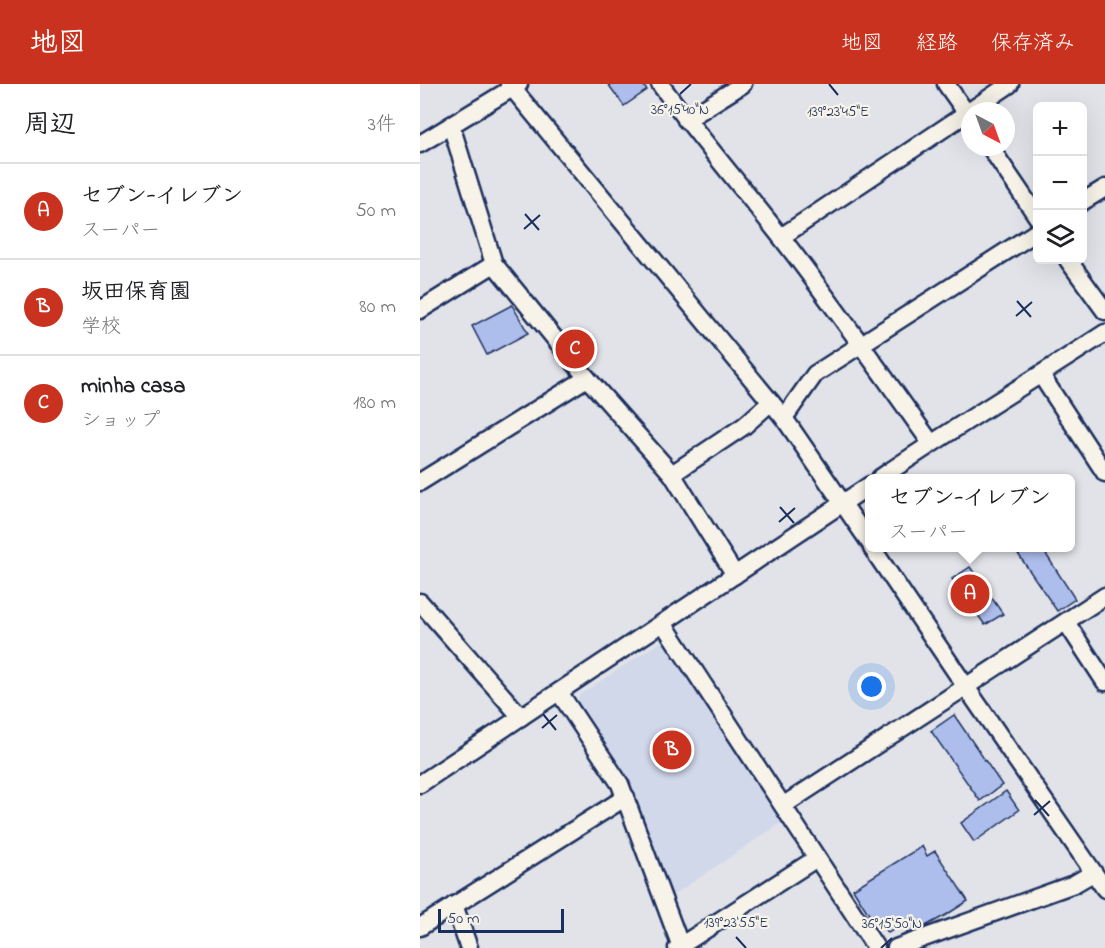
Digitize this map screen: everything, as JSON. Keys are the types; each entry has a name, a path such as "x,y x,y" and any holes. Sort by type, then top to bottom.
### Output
{"street":[{"path":"660,84 781,237 931,443"},
{"path":"687,120 743,84"},
{"path":"946,84 961,103"},
{"path":"985,102 1010,84"},
{"path":"420,144 513,85 784,418 865,536"},
{"path":"781,237 961,118"},
{"path":"451,125 495,264 587,378 672,474 735,575"},
{"path":"996,156 1033,211"},
{"path":"1087,199 1105,188"},
{"path":"784,418 815,374 1033,234"},
{"path":"420,310 495,264"},
{"path":"1071,264 1105,311"},
{"path":"885,474 1105,333"},
{"path":"1041,375 1105,473"},
{"path":"420,482 587,378"},
{"path":"672,474 744,426 771,402"},
{"path":"420,784 865,489"},
{"path":"875,552 1105,889"},
{"path":"784,806 1105,596"},
{"path":"420,602 521,717"},
{"path":"1066,622 1105,682"},
{"path":"663,623 876,948"},
{"path":"558,692 620,784 679,947 817,858"},
{"path":"420,927 626,797"},
{"path":"896,948 1074,884 1093,873"},
{"path":"454,905 469,948"}],"shaded area":[{"path":"665,639 785,820 672,896 633,794 577,706 579,695"}],"building":[{"path":"608,84 642,84 647,90 624,106"},
{"path":"512,305 528,333 487,355 472,326"},
{"path":"1017,552 1045,552 1075,599 1057,611"},
{"path":"970,567 1003,614 985,625 952,579"},
{"path":"954,715 1002,785 980,801 931,731"},
{"path":"1006,791 1019,810 974,842 961,823"},
{"path":"922,846 927,856 935,851 968,901 909,935 902,925 888,933 879,918 873,921 853,889"}],"place":[{"name":"minha casa","path":"575,349"},
{"name":"セブン-イレブン","path":"970,594"},
{"name":"坂田保育園","path":"672,750"}]}
